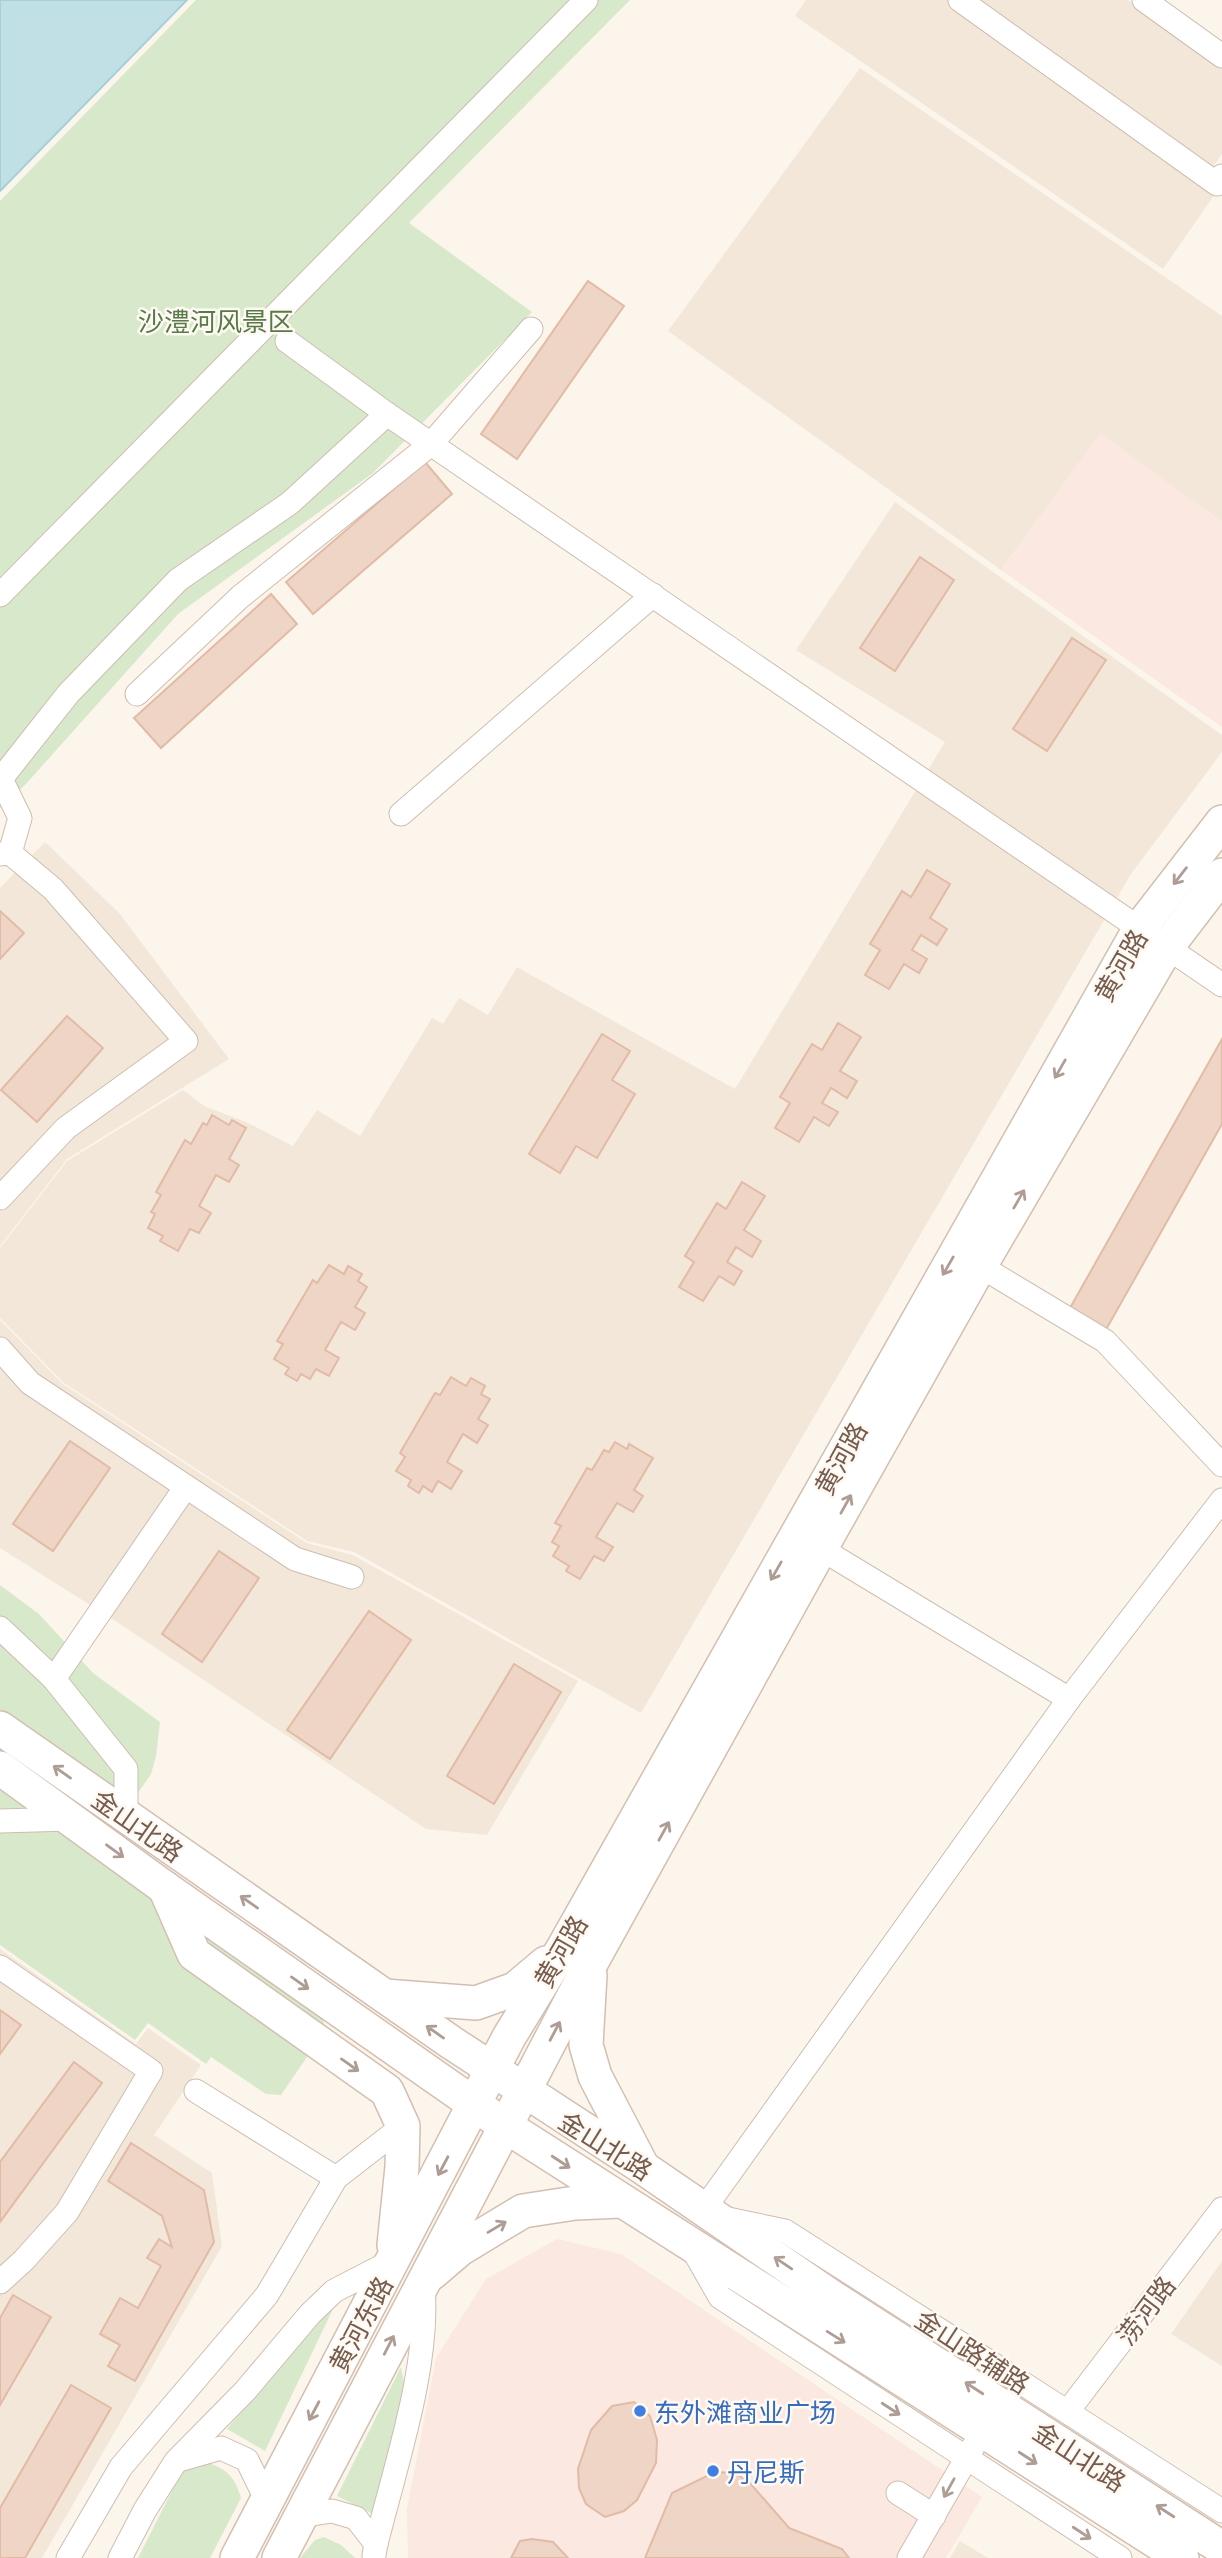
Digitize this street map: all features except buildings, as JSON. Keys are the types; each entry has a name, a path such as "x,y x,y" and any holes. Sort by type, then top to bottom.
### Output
{"main road":[{"name":"黄河路","path":"474,2106 492,2070 576,1956 809,1541 1140,928 1222,822"},
{"name":"黄河路","path":"809,1541 980,1266 1167,947 1222,875"},
{"name":"金山北路","path":"0,1728 523,2091 642,2166 832,2297 1222,2548"},
{"name":"金山北路","path":"0,1768 474,2106 1182,2558"},
{"path":"165,1888 194,1954 387,2091 402,2126 402,2166 393,2261"},
{"name":"黄河路","path":"504,2125 523,2091 576,1956"},
{"path":"384,1996 476,2003 515,1989 576,1956 586,2045 595,2076 642,2166"},
{"name":"黄河东路","path":"241,2550 474,2106"},
{"name":"黄河东路","path":"279,2558 504,2125"},
{"path":"422,2282 460,2249 523,2211 575,2203 621,2201"}],"street":[{"path":"0,595 586,0"},
{"path":"960,0 1217,184 1222,176"},
{"path":"1144,0 1222,56"},
{"path":"137,694 240,597 431,444 531,329"},
{"path":"287,341 387,414 1222,985"},
{"path":"0,1198 66,1128 186,1041 53,889 5,853 20,818 1,780 68,694 178,580 290,503 387,414"},
{"path":"401,814 653,595"},
{"path":"980,1266 1105,1340 1222,1465"},
{"path":"0,1349 30,1383 185,1488 295,1559 352,1577"},
{"path":"54,1679 185,1488"},
{"path":"709,2212 1069,1699 1222,1500"},
{"path":"809,1541 1069,1699"},
{"path":"0,1628 54,1679 126,1769 126,1817"},
{"path":"0,1821 71,1819"},
{"path":"0,1967 151,2071 67,2211 24,2260 0,2282"},
{"path":"196,2091 336,2178"},
{"path":"68,2558 121,2467 267,2295 336,2178 402,2126"},
{"name":"涝河路","path":"1068,2412 1222,2209"},
{"name":"金山路辅路","path":"709,2212 785,2231 1222,2511"},
{"path":"690,2245 720,2297 1120,2558"},
{"path":"120,2558 176,2461 245,2391 310,2314 334,2291 393,2261"},
{"path":"374,2551 420,2356 425,2311 422,2282"},
{"path":"909,2558 984,2430"},
{"path":"176,2461 221,2448 247,2460 267,2501"},
{"path":"898,2493 934,2516"},
{"path":"300,2516 332,2511 356,2518 374,2551"}],"shaded area":[{"path":"806,0 1128,0 1222,68 1222,154 1203,181 1217,191 1163,269 795,16"},
{"path":"860,68 1222,316 1222,522 1100,434 1001,570 668,331"},
{"path":"1100,433 1222,522 1222,727 1001,570"},
{"path":"895,502 1222,735 1222,752 1131,874 641,1713 354,1552 307,1541 64,1383 0,1318 0,1248 67,1161 183,1090 204,1106 246,1122 293,1146 317,1110 360,1136 432,1018 443,1024 459,998 488,1015 517,967 735,1089 945,742 796,650"},
{"path":"45,842 119,913 229,1059 67,1159 0,1246 0,888"},
{"path":"0,1320 63,1384 307,1543 353,1555 578,1681 487,1835 426,1829 120,1624 0,1548"},
{"path":"0,1949 136,2044 148,2028 201,2065 154,2135 212,2173 222,2246 42,2558 0,2558"},
{"name":"东外滩商业广场","path":"557,2239 621,2254 982,2497 946,2558 408,2558 407,2509 436,2358 486,2279"},
{"path":"1222,2261 1222,2366 1171,2334"},
{"path":"960,2541 988,2558 950,2558"}],"green space":[{"name":"沙澧河风景区","path":"196,0 630,0 409,223 532,312 373,473 178,614 25,785 0,808 0,201"},
{"path":"0,1585 39,1614 93,1673 160,1722 151,1774 98,1850 319,2009 326,2029 281,2095 266,2094 211,2057 206,2064 148,2023 135,2040 0,1945"},
{"path":"333,2309 265,2451 227,2429 323,2314"},
{"path":"401,2367 404,2384 375,2515 337,2496"},
{"path":"201,2461 227,2473 241,2498 210,2558 138,2558 181,2473"},
{"path":"324,2537 341,2545 355,2558 300,2558 315,2540"}],"water":[{"path":"0,0 187,0 0,191"}],"place":[{"name":"东外滩商业广场","path":"640,2411"},
{"name":"丹尼斯","path":"713,2471"}]}
